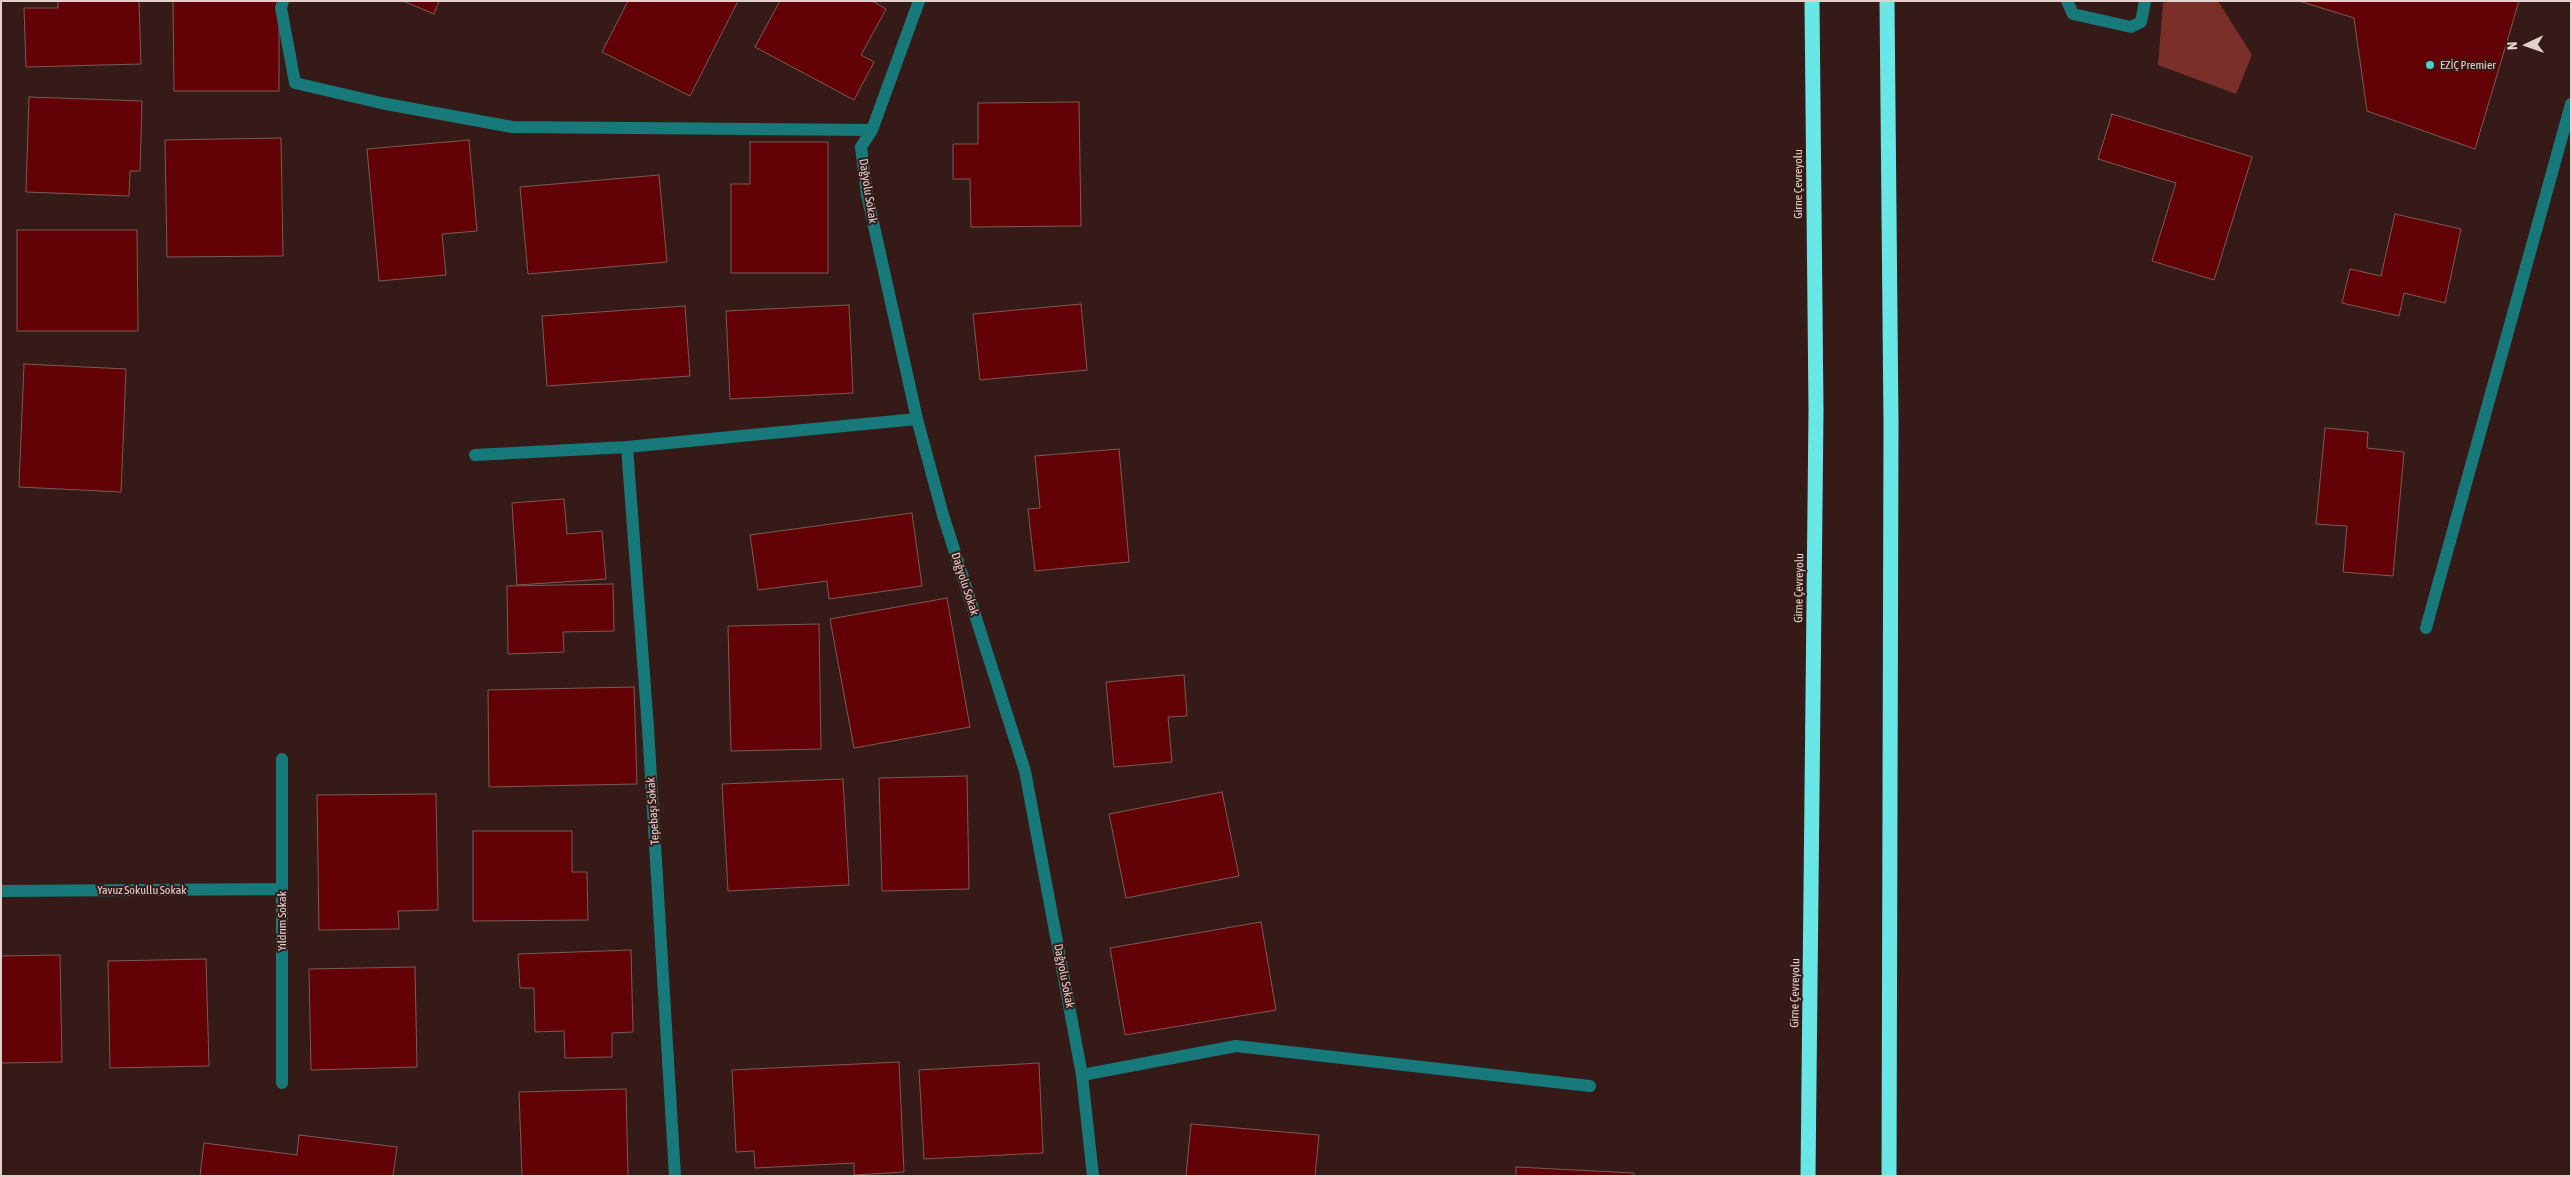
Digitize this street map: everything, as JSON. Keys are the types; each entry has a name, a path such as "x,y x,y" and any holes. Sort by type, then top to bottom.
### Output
{"highway":[{"name":"Girne Çevreyolu","path":"1808,1176 1816,420 1812,1"},
{"path":"1887,1 1891,424 1889,1176"}],"street":[{"path":"283,1 281,8 295,83 381,103 512,127 872,130"},
{"name":"Dağyolu Sokak","path":"919,1 872,130 861,147 867,195 917,419 943,515 1025,771 1082,1075 1093,1176"},
{"path":"2068,1 2073,14 2131,27 2141,22 2146,1"},
{"path":"2426,628 2571,104"},
{"path":"476,455 627,447 917,419"},
{"name":"Tepebaşı Sokak","path":"627,447 648,728 675,1176"},
{"name":"Yıldrım Sokak","path":"282,759 282,1083"},
{"name":"Yavuz Sokullu Sokak","path":"1,891 282,889"},
{"path":"1082,1075 1236,1046 1590,1086"}],"shaded area":[{"path":"2170,1 2218,1 2252,55 2236,94 2158,65 2163,3"}],"building":[{"path":"58,1 139,1 141,64 26,67 24,8 58,8"},
{"path":"173,1 279,1 279,91 174,91"},
{"path":"403,1 439,1 434,14"},
{"path":"628,1 738,1 690,96 602,52"},
{"path":"780,1 872,1 886,9 861,55 874,62 854,100 755,47"},
{"name":"EZİÇ Premier","path":"2299,1 2519,1 2475,149 2367,111 2354,18"},
{"path":"29,97 142,101 140,171 130,171 129,196 26,192"},
{"path":"1079,102 1081,226 971,227 970,179 953,179 953,144 978,144 978,103"},
{"path":"2112,114 2252,157 2214,280 2152,261 2176,183 2098,159"},
{"path":"281,138 283,256 167,257 165,140"},
{"path":"469,140 477,231 442,234 446,275 379,281 367,149"},
{"path":"750,142 828,142 828,273 731,273 731,184 750,184"},
{"path":"659,175 667,262 528,274 520,187"},
{"path":"2395,214 2461,229 2445,303 2404,293 2399,316 2342,303 2350,269 2381,276"},
{"path":"17,230 137,230 138,331 17,331"},
{"path":"1081,304 1087,370 980,380 973,314"},
{"path":"849,305 853,393 730,399 726,311"},
{"path":"685,306 690,376 547,386 542,316"},
{"path":"24,364 126,369 121,492 19,487"},
{"path":"2325,428 2368,432 2367,448 2404,452 2393,576 2343,572 2347,526 2316,524"},
{"path":"1119,449 1129,562 1035,571 1028,509 1040,508 1035,456"},
{"path":"564,499 567,534 602,531 606,579 517,585 512,503"},
{"path":"912,513 922,586 829,599 827,581 758,590 750,535"},
{"path":"613,584 614,631 563,632 564,652 508,654 507,586"},
{"path":"947,598 970,727 854,748 830,619"},
{"path":"819,624 821,749 731,751 728,626"},
{"path":"1184,675 1187,716 1168,717 1172,762 1114,767 1106,682"},
{"path":"634,687 637,784 489,787 488,690"},
{"path":"967,776 969,889 882,891 879,778"},
{"path":"843,779 849,885 728,891 722,784"},
{"path":"1222,792 1239,876 1126,898 1109,814"},
{"path":"436,794 438,910 398,911 399,929 319,930 317,795"},
{"path":"473,831 572,831 572,872 587,872 588,920 473,921"},
{"path":"1261,922 1276,1010 1125,1035 1110,948"},
{"path":"631,950 633,1032 612,1033 612,1057 565,1058 564,1031 535,1032 534,988 520,988 518,954"},
{"path":"60,955 62,1062 1,1063 1,956"},
{"path":"206,959 209,1066 110,1068 108,961"},
{"path":"415,967 417,1067 311,1070 309,969"},
{"path":"899,1062 904,1172 854,1175 854,1163 755,1168 754,1151 736,1152 732,1070"},
{"path":"1039,1063 1043,1153 924,1159 919,1070"},
{"path":"626,1089 628,1176 522,1176 519,1092"},
{"path":"1191,1124 1319,1135 1315,1176 1186,1176"},
{"path":"299,1135 397,1147 393,1176 200,1176 204,1143 297,1155"},
{"path":"1516,1167 1634,1173 1634,1176 1516,1176"}],"place":[{"name":"EZİÇ Premier","path":"2430,65"}]}
